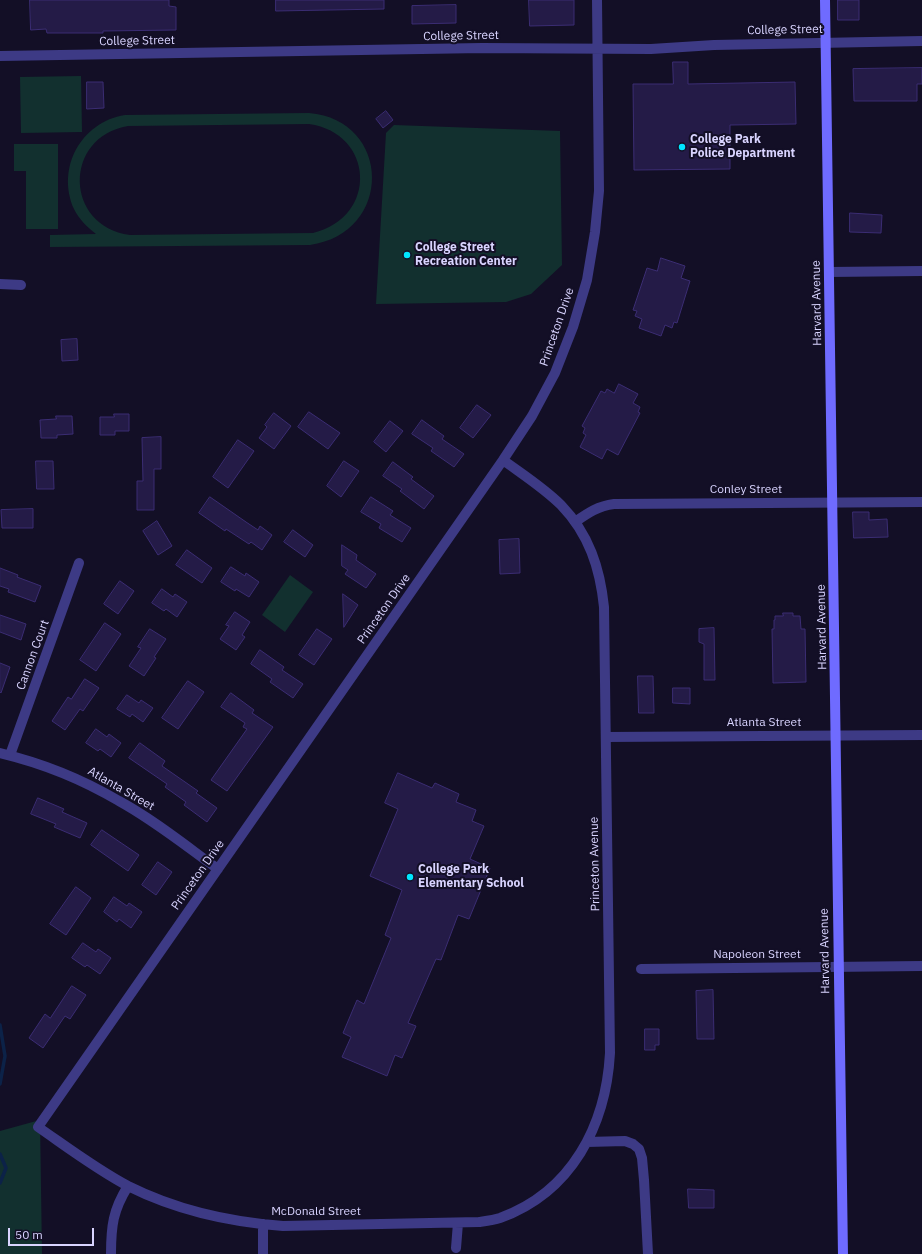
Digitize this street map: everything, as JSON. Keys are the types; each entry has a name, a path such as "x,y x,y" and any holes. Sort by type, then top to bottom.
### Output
{"street":[{"path":"596,0 597,49"},
{"name":"Harvard Avenue","path":"825,0 842,1254"},
{"name":"College Street","path":"0,56 482,48 651,49 714,45 922,41"},
{"name":"Princeton Drive","path":"38,1127 503,460 532,416 555,373 573,328 587,280 596,232 599,191 597,49"},
{"path":"829,272 922,271"},
{"path":"0,284 21,285"},
{"name":"Princeton Avenue","path":"503,460 545,491 561,505 574,522 590,549 596,563 602,585 604,608 610,1053 609,1075 604,1100 597,1121 587,1142"},
{"name":"Conley Street","path":"574,522 592,510 602,506 614,504 922,502"},
{"name":"Cannon Court","path":"10,755 79,563"},
{"name":"Atlanta Street","path":"606,736 922,735"},
{"name":"Atlanta Street","path":"0,753 10,755 70,776 108,794 144,816 218,868"},
{"name":"Napoleon Street","path":"641,969 922,966"},
{"name":"McDonald Street","path":"38,1127 106,1174 149,1195 195,1212 219,1218 283,1226 458,1223 499,1219 533,1202 548,1191 562,1176 587,1142"},
{"path":"587,1142 625,1142 633,1144 639,1149 642,1158 644,1180 648,1254"},
{"path":"111,1254 112,1225 115,1211 128,1186"},
{"path":"456,1248 458,1223"},
{"path":"263,1224 263,1254"}],"green space":[{"path":"81,76 82,132 21,133 20,77"},
{"path":"309,113 336,120 356,135 368,155 372,177 368,200 357,220 337,236 310,245 50,247 50,235 96,234 89,229 74,209 69,193 68,178 71,163 76,149 85,137 96,127 109,119 125,115","holes":["309,124 331,131 346,143 356,158 360,176 358,194 349,210 334,224 313,233 130,235 108,228 93,216 83,199 80,181 83,163 92,146 107,133 128,126"]},
{"path":"394,125 560,131 562,265 531,294 506,302 376,304 386,133"},
{"path":"14,144 58,144 58,229 26,229 26,171 14,171"},
{"path":"290,575 313,592 285,632 262,615"},
{"path":"40,1120 42,1254 0,1254 0,1131"}],"building":[{"path":"30,0 169,0 169,6 176,7 176,30 103,31 103,33 47,33 46,29 31,30"},
{"path":"276,0 384,0 384,9 276,11"},
{"path":"529,0 574,0 574,25 530,26"},
{"path":"838,0 859,0 859,20 838,20"},
{"path":"456,5 456,23 412,24 412,6"},
{"name":"College Park Police Department","path":"673,62 688,62 688,84 795,82 796,124 730,125 730,169 634,170 633,84 673,84"},
{"path":"922,68 922,84 917,84 917,101 854,101 853,69"},
{"path":"87,82 103,82 104,108 87,109"},
{"path":"386,111 393,120 383,128 376,119"},
{"path":"850,213 882,215 881,233 850,232"},
{"path":"661,258 685,266 681,278 690,281 677,323 674,322 672,328 665,325 661,336 639,328 642,319 635,316 637,311 633,310 647,268 657,271"},
{"path":"77,339 78,360 62,361 61,340"},
{"path":"619,384 638,394 633,403 640,407 638,412 640,413 618,455 607,449 602,459 580,447 586,435 583,433 585,428 582,426 601,391 605,393 607,389 614,393"},
{"path":"477,405 491,415 473,438 460,428"},
{"path":"309,412 340,433 328,449 298,427"},
{"path":"274,413 291,426 274,449 259,438 267,427 265,425"},
{"path":"114,414 129,414 129,431 115,431 115,435 100,435 100,417 114,417"},
{"path":"56,416 72,416 73,434 57,435 57,438 41,438 40,420 56,419"},
{"path":"422,420 444,436 442,439 464,454 454,467 431,451 433,448 412,434"},
{"path":"390,421 403,431 386,452 374,442"},
{"path":"161,437 161,469 154,469 154,510 137,510 137,481 143,481 142,438"},
{"path":"238,440 254,451 228,488 213,477"},
{"path":"36,461 53,461 54,489 37,489"},
{"path":"344,461 359,471 341,497 327,486"},
{"path":"393,462 413,477 411,479 434,496 424,509 400,491 402,489 383,476"},
{"path":"210,497 258,530 260,526 272,535 262,550 251,542 249,544 226,529 225,531 199,513"},
{"path":"371,497 393,511 390,515 411,528 402,542 379,528 381,524 361,512"},
{"path":"33,509 33,528 2,528 1,510"},
{"path":"853,512 869,512 869,520 887,519 888,537 854,538"},
{"path":"157,521 172,546 158,555 143,531"},
{"path":"293,530 313,545 305,557 284,542"},
{"path":"519,539 520,573 500,574 499,540"},
{"path":"342,545 357,555 356,560 376,574 366,588 345,574 348,570 342,566"},
{"path":"187,550 212,568 202,583 176,565"},
{"path":"231,567 245,576 246,573 259,582 249,597 236,589 235,591 221,582"},
{"path":"0,568 18,575 17,577 41,586 35,602 8,592 9,589 0,586"},
{"path":"120,581 134,591 118,614 104,604"},
{"path":"162,589 173,597 175,594 187,602 177,617 166,609 164,611 152,603"},
{"path":"343,594 358,605 344,627"},
{"path":"235,612 250,622 242,635 245,637 236,650 220,639 229,626 226,625"},
{"path":"783,613 793,613 793,616 800,616 801,629 805,629 806,682 773,683 772,629 774,629 775,616 783,616"},
{"path":"0,615 26,624 21,640 0,632"},
{"path":"105,623 121,634 96,671 80,660"},
{"path":"714,628 715,680 704,680 704,644 699,642 699,629"},
{"path":"150,629 166,639 144,676 129,666 141,648 138,647"},
{"path":"317,629 332,639 314,665 299,655"},
{"path":"260,650 284,667 282,670 303,684 293,698 270,682 272,679 251,664"},
{"path":"0,663 10,667 1,693 0,692"},
{"path":"638,676 653,676 654,713 639,713"},
{"path":"85,679 99,688 83,711 80,709 65,730 52,721 68,697 71,699"},
{"path":"188,681 204,692 178,729 162,718"},
{"path":"673,688 690,688 690,704 673,703"},
{"path":"231,693 254,710 252,713 273,727 227,791 211,780 247,729 243,727 245,723 221,707"},
{"path":"127,695 139,703 141,700 153,708 143,722 132,714 130,717 117,709"},
{"path":"96,729 107,737 109,734 121,743 111,757 100,749 98,751 86,743"},
{"path":"140,743 165,761 162,766 198,791 196,793 217,808 207,822 184,805 186,802 165,787 167,784 129,758"},
{"path":"398,773 432,788 435,783 459,794 456,802 476,810 472,821 484,826 470,859 490,868 469,919 458,915 441,960 436,959 408,1023 416,1026 402,1058 395,1055 387,1076 342,1057 351,1037 343,1033 357,1000 364,1004 391,938 385,935 402,890 370,876 398,809 385,803"},
{"path":"38,798 64,809 62,812 87,823 80,838 54,827 56,824 31,814"},
{"path":"102,830 139,855 128,871 91,845"},
{"path":"158,862 172,872 156,895 142,885"},
{"path":"76,887 91,898 66,935 50,924"},
{"path":"114,897 127,906 129,903 142,912 131,928 119,919 117,922 104,912"},
{"path":"83,943 96,952 98,949 111,958 100,974 87,965 85,967 72,958"},
{"path":"72,986 86,995 70,1019 65,1016 43,1048 29,1038 45,1014 50,1018"},
{"path":"713,990 714,1039 697,1039 696,991"},
{"path":"645,1029 659,1029 659,1045 655,1045 655,1050 645,1050"},
{"path":"688,1189 714,1190 714,1208 689,1208"}],"waterway":[{"path":"0,1025 5,1056 0,1084"},
{"path":"0,1154 6,1168 0,1183"}],"place":[{"name":"College Park Police Department","path":"682,147"},
{"name":"College Street Recreation Center","path":"407,255"},
{"name":"College Park Elementary School","path":"410,877"}]}
